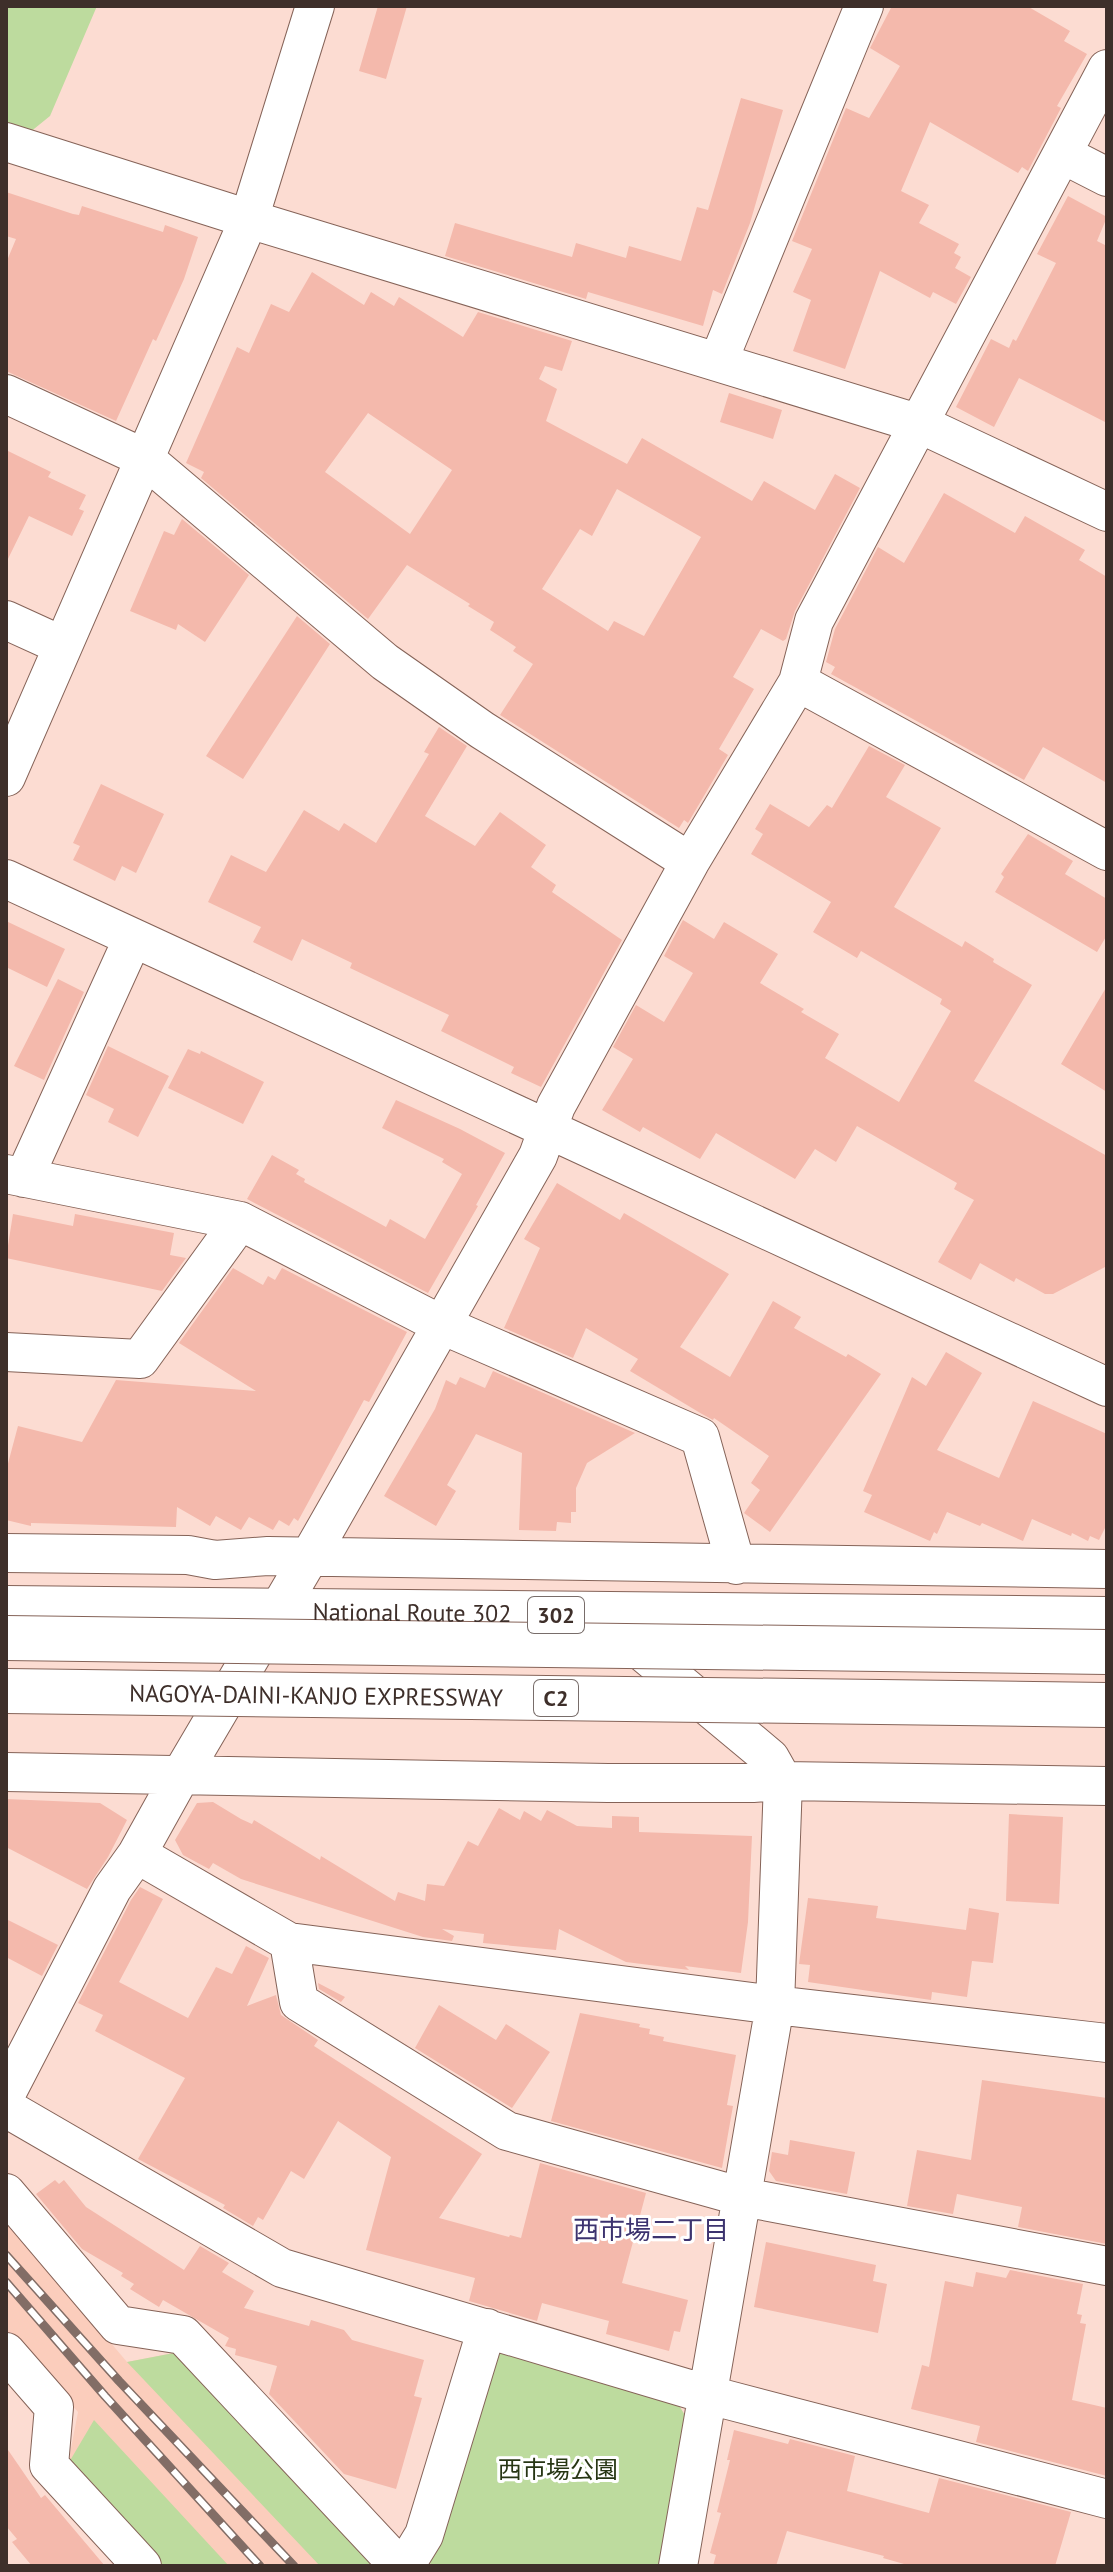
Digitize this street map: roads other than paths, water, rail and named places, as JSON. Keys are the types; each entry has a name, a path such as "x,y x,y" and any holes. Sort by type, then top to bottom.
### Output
{"highway":[{"name":"National Route 302","path":"6,1608 1107,1619"},
{"name":"C2","path":"6,1638 1107,1652"},
{"name":"NAGOYA-DAINI-KANJO EXPRESSWAY","path":"6,1691 1107,1705"}],"street":[{"path":"6,777 249,219 315,6"},
{"path":"718,362 864,6"},
{"path":"6,2094 112,1889 137,1854 442,1325 538,1156 556,1106 690,862 798,682 814,621 1107,69"},
{"path":"6,142 920,424 1107,512"},
{"path":"1062,154 1107,177"},
{"path":"6,394 144,458 385,662 482,730 690,862"},
{"path":"6,620 63,646"},
{"path":"798,682 1107,851"},
{"path":"6,879 1107,1387"},
{"path":"133,938 15,1176 240,1221 442,1325 700,1437 736,1565"},
{"path":"6,1352 140,1359 240,1221"},
{"path":"6,1553 188,1555 215,1560 310,1556 1107,1569"},
{"path":"644,1563 592,1615 770,1758 783,1781 775,2005 678,2566"},
{"path":"1005,1568 1063,1619"},
{"path":"6,1772 608,1783 783,1781 1107,1786"},
{"path":"137,1854 289,1942 775,2005 1107,2043"},
{"path":"289,1942 299,2002 507,2131 743,2197 1107,2266"},
{"path":"6,2108 282,2268 709,2395 1107,2499"},
{"path":"6,2193 118,2325 183,2335 402,2566 424,2535 487,2328"},
{"path":"6,2352 54,2407 49,2465 142,2566"}],"railway":[{"path":"6,2255 119,2381 294,2566"},
{"path":"6,2282 260,2566"}],"district":[{"name":"西市場二丁目","path":"651,2229"}],"park label":[{"name":"西市場公園","path":"558,2469"}]}
